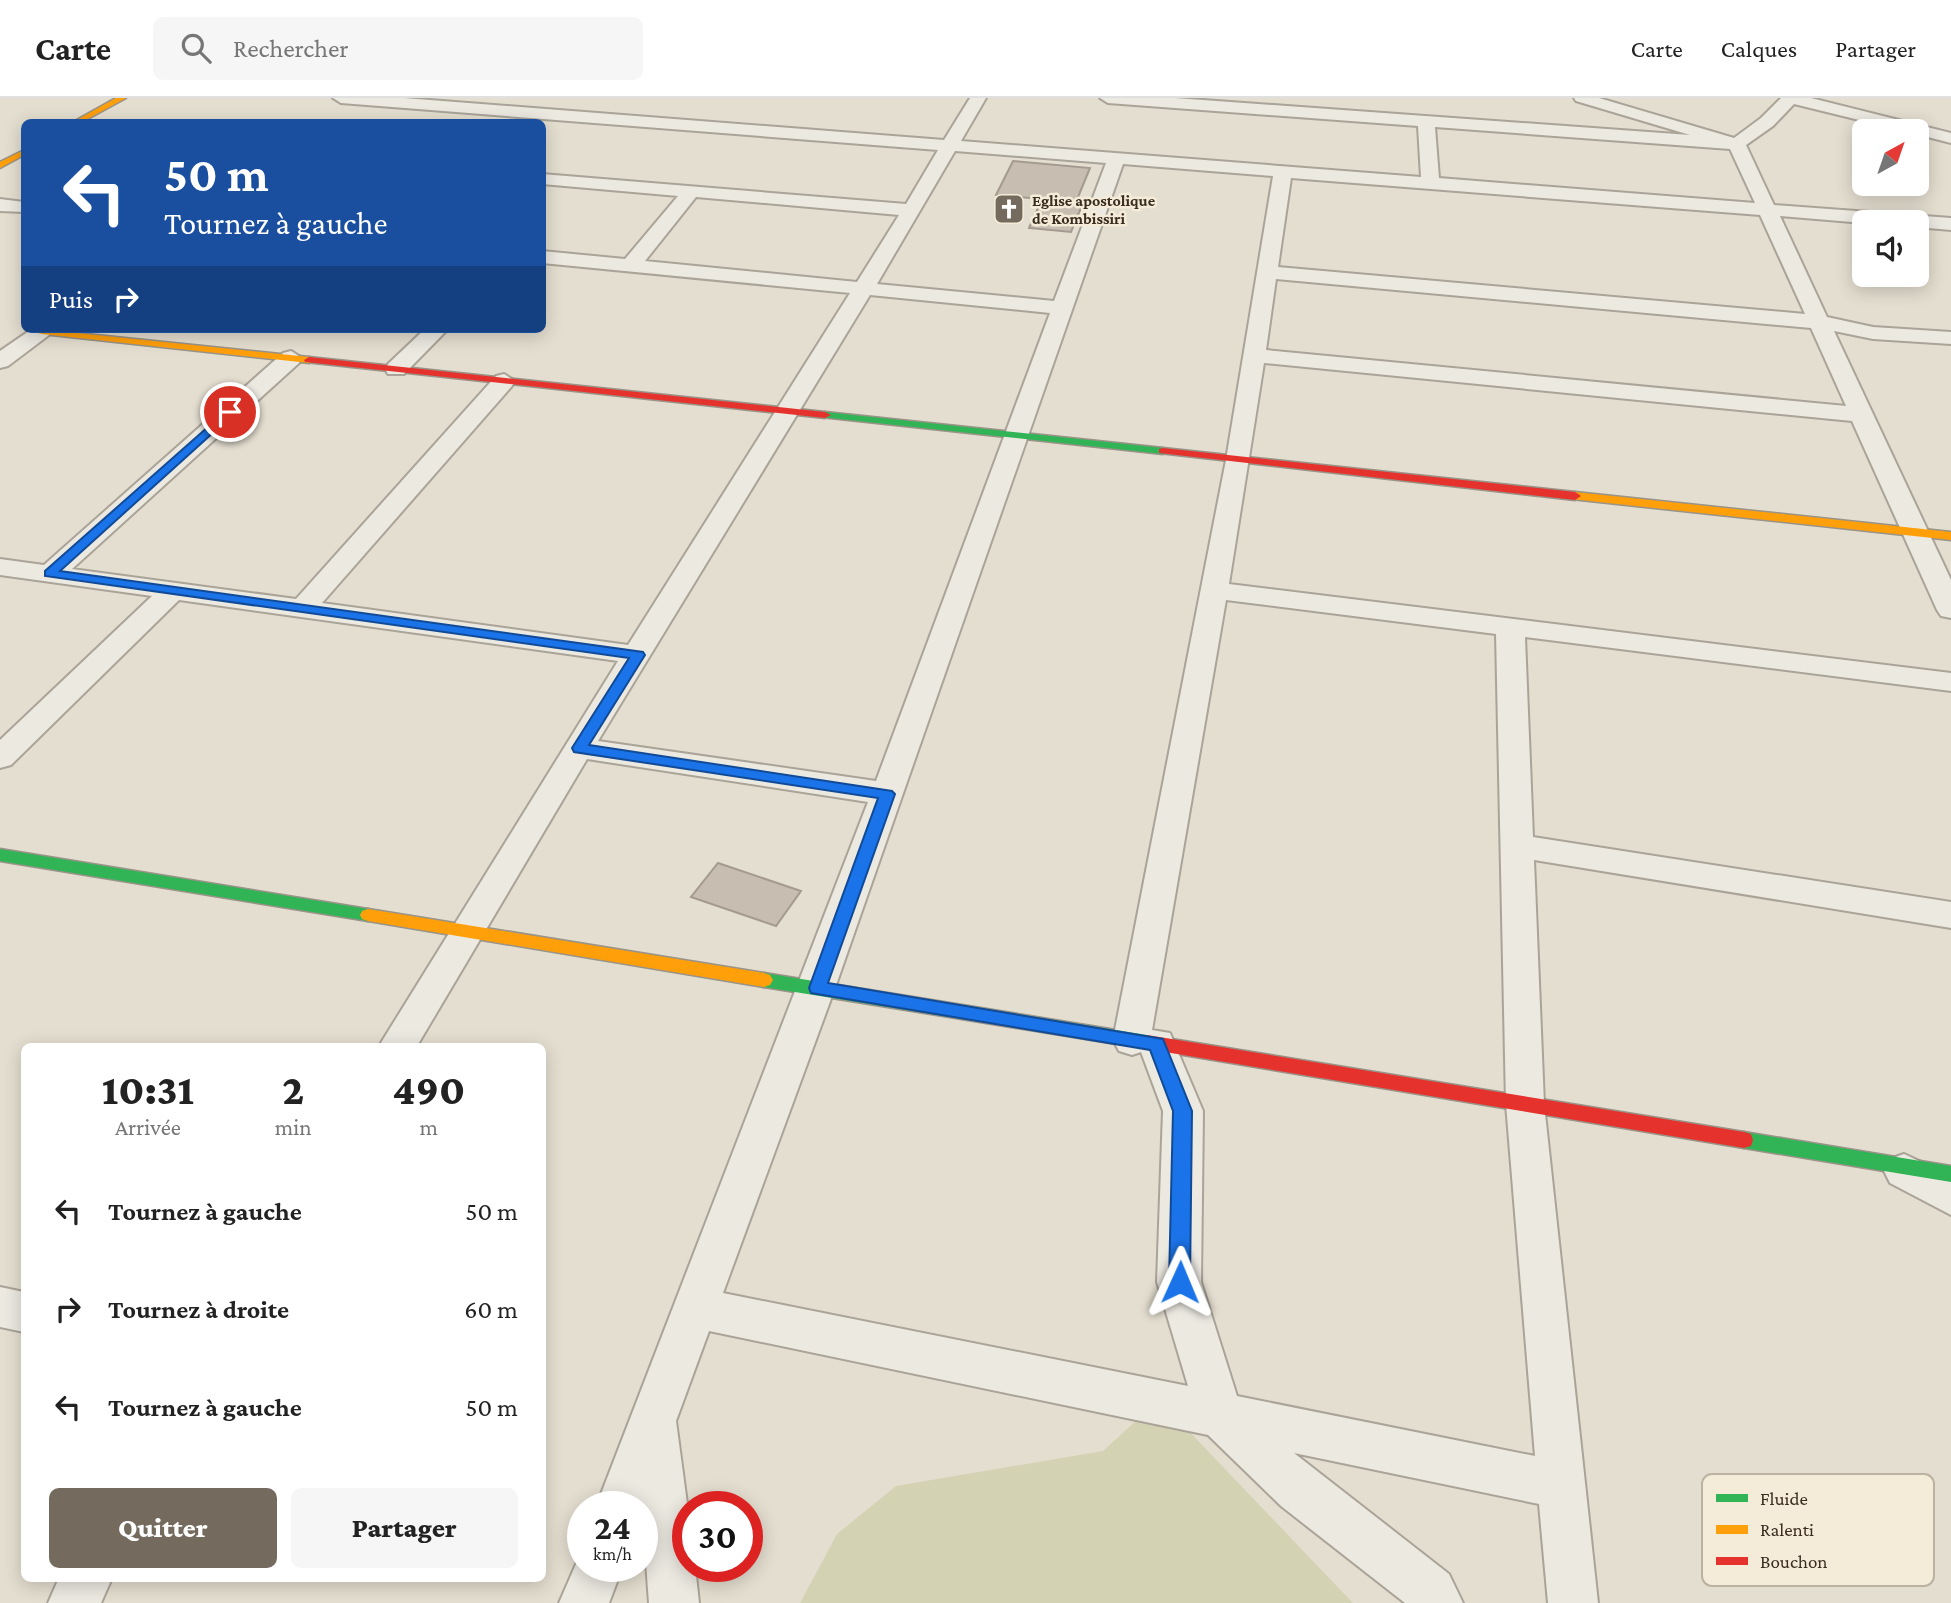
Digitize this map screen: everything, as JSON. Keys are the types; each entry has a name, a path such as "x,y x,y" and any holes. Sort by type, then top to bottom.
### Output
{"main road":[{"path":"83,119 122,98"},
{"path":"0,166 21,154"},
{"path":"70,333 1951,536"},
{"path":"0,855 1951,1174"}],"street":[{"path":"341,98 534,118 950,146 1951,224"},
{"path":"534,118 558,98"},
{"path":"400,1043 466,931 867,288 978,98"},
{"path":"1108,98 1737,144 1767,122 1790,98 1951,138"},
{"path":"1582,98 1737,144 1951,611"},
{"path":"1426,121 1430,183"},
{"path":"626,1491 817,988 1116,159"},
{"path":"1283,172 1238,460 1214,590 1144,1042 1183,1111 1180,1282 1220,1415 1298,1489 1431,1592 1438,1603"},
{"path":"546,178 912,210"},
{"path":"631,265 692,191"},
{"path":"0,205 21,207"},
{"path":"546,257 1062,308"},
{"path":"1267,272 1820,322 1873,333 1951,338"},
{"path":"0,360 40,333"},
{"path":"396,369 433,333"},
{"path":"1254,355 1863,415"},
{"path":"50,574 290,358"},
{"path":"302,608 504,381"},
{"path":"0,567 638,655"},
{"path":"1214,590 1951,682"},
{"path":"0,758 173,591"},
{"path":"1510,627 1525,1104 1573,1603"},
{"path":"580,748 887,794"},
{"path":"1517,846 1951,915"},
{"path":"1892,1164 1951,1197"},
{"path":"0,1307 21,1311"},
{"path":"696,1308 1562,1485"},
{"path":"653,1419 674,1603"},
{"path":"73,1603 85,1582"},
{"path":"584,1603 592,1582"}],"green space":[{"path":"1138,1419 1185,1427 1353,1603 800,1603 837,1534 896,1486 1103,1451"}],"building":[{"path":"1013,161 1090,168 1076,202 1083,203 1071,232 1029,228 1042,199 996,195"},
{"path":"718,863 801,891 776,926 691,897"}],"traffic: fast":[{"path":"825,415 1163,451"},
{"path":"0,855 368,915"},
{"path":"764,980 1147,1042"},
{"path":"1744,1140 1951,1174"}],"traffic: slow":[{"path":"83,119 122,98"},
{"path":"0,165 21,154"},
{"path":"60,333 309,360"},
{"path":"1575,496 1951,536"},
{"path":"368,915 764,980"}],"traffic: jam":[{"path":"309,360 825,415"},
{"path":"1163,451 1575,496"},
{"path":"1147,1042 1744,1140"}],"place":[{"name":"Eglise apostolique de Kombissiri","path":"1009,209"}],"route":[{"path":"230,412 50,574 638,655 580,748 887,794 817,988 1157,1044 1183,1111 1180,1282"}]}
